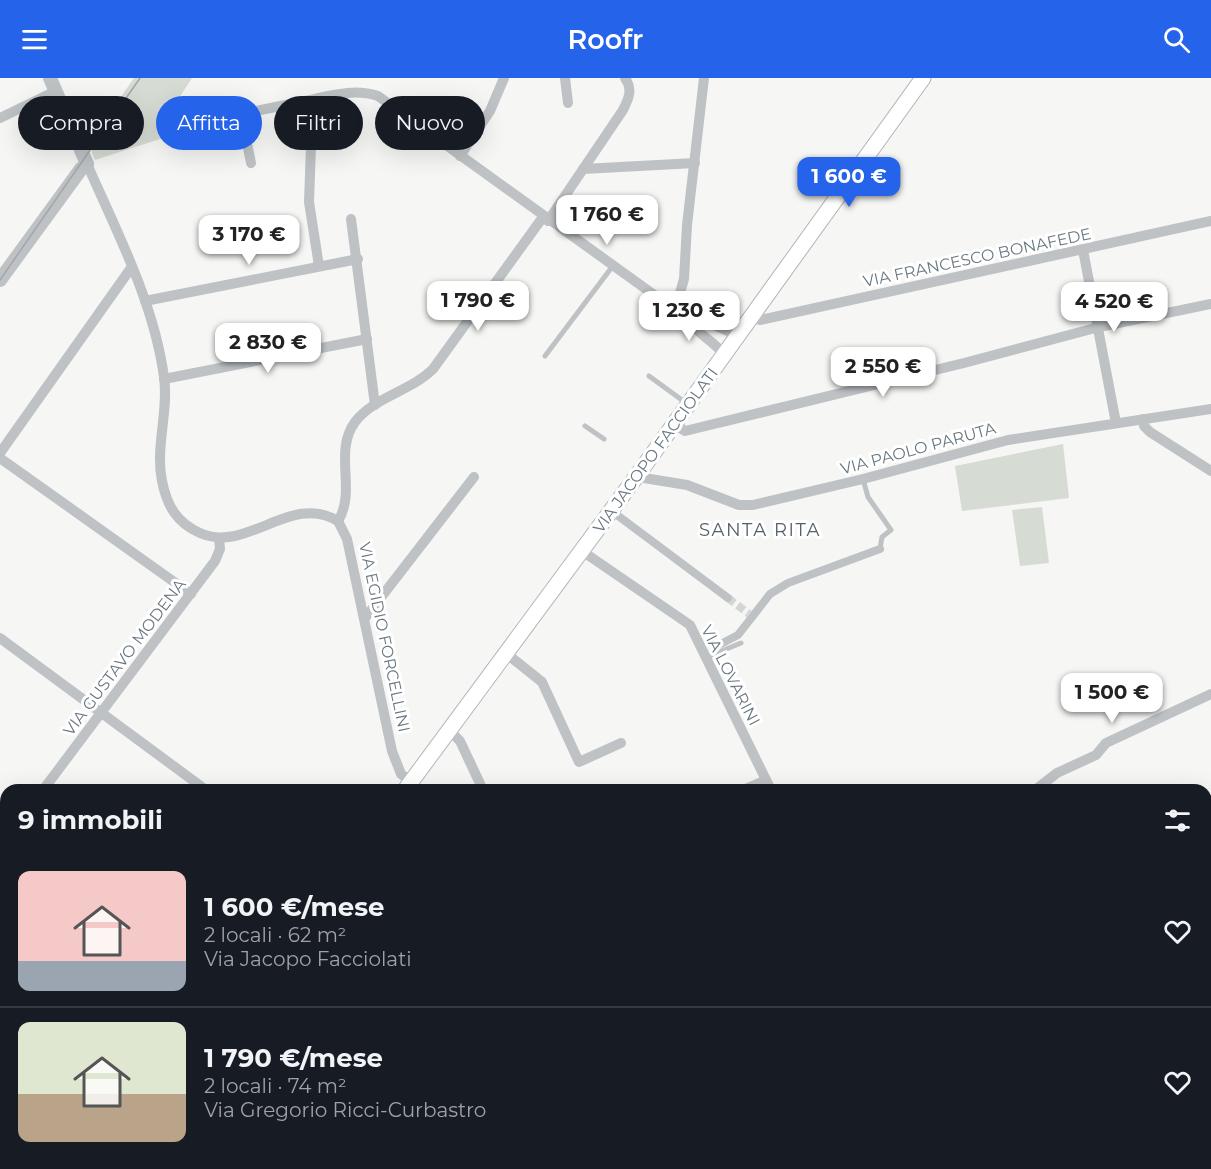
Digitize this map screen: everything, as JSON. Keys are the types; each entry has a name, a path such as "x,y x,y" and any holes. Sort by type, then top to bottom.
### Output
{"main road":[{"name":"VIA JACOPO FACCIOLATI","path":"410,784 639,473 922,78"}],"street":[{"path":"50,78 145,302 164,379 160,470 165,498 176,517 184,524 201,534 219,538 246,532 291,515 304,513 317,512 338,521 346,501 344,460 348,434 359,417 375,405 422,380 433,369 583,169 629,97 630,85 626,78"},
{"path":"357,78 359,91"},
{"path":"460,156 490,111 504,78"},
{"path":"565,78 568,103"},
{"path":"675,310 684,279 704,78"},
{"path":"0,118 56,91"},
{"path":"332,96 359,91 378,96 612,267 689,320 693,327 714,341 730,345"},
{"path":"251,163 241,114 274,107"},
{"path":"311,150 309,202 319,266"},
{"path":"583,169 695,163"},
{"path":"0,280 87,164"},
{"path":"351,219 358,259 375,405"},
{"name":"VIA FRANCESCO BONAFEDE","path":"751,317 760,320 1211,221"},
{"path":"1083,250 1116,423"},
{"path":"145,302 358,259"},
{"path":"0,453 131,268"},
{"path":"674,424 685,431 964,363 1099,327 1211,304"},
{"path":"689,320 696,318 730,345"},
{"path":"164,379 367,339"},
{"name":"VIA PAOLO PARUTA","path":"639,473 644,478 706,491 739,505 753,505 863,479 978,446 1211,409"},
{"path":"1143,419 1144,426 1150,432 1211,471"},
{"path":"0,458 191,594"},
{"path":"365,618 474,477"},
{"path":"617,515 728,598"},
{"name":"VIA EGIDIO FORCELLINI","path":"338,521 347,539 392,751 408,784"},
{"name":"VIA GUSTAVO MODENA","path":"48,784 219,555 219,538"},
{"path":"709,650 738,635 770,594 788,583 880,549"},
{"name":"VIA LOVARINI","path":"582,551 690,626 709,650 768,784"},
{"path":"0,638 102,712 190,784"},
{"path":"507,654 542,681 579,762 621,743"},
{"path":"1045,784 1057,773 1096,756 1106,743 1211,694"},
{"path":"450,731 460,741 480,784"},
{"path":"757,784 766,780"}],"lane":[{"path":"545,356 612,267"},
{"path":"649,376 688,404"},
{"path":"585,426 604,439"},
{"path":"864,483 868,497 891,530 882,537 880,549"},
{"path":"709,650 741,643"}],"shaded area":[{"path":"134,78 192,78 180,96 156,96 156,140 144,144 144,96 122,96"},
{"path":"91,150 126,150 95,160"},
{"path":"1063,444 1069,498 962,511 955,466"},
{"path":"1042,507 1049,563 1020,566 1012,510"}],"tunnel":[{"path":"728,598 749,614"}],"tram line":[{"path":"0,280 140,78"}],"district":[{"name":"SANTA RITA","path":"760,530"}]}
